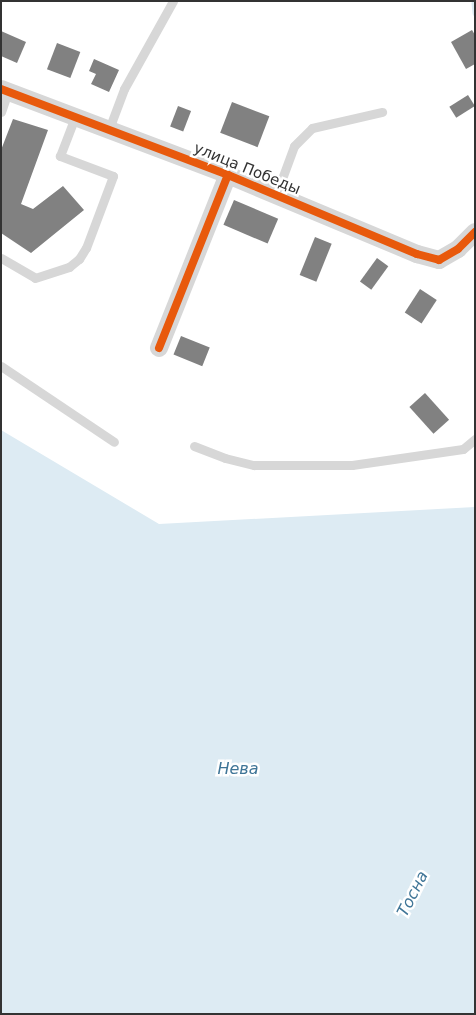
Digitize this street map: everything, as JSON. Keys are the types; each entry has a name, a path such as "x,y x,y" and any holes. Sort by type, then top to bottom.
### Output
{"street":[{"name":"улица Победы","path":"5,90 228,175 417,254 439,260 458,249 475,232"},
{"path":"159,348 228,175"}],"lane":[{"path":"108,129 124,89 173,1"},
{"path":"1,112 5,90"},
{"path":"276,195 294,146 312,128 382,112"},
{"path":"1,258 35,278 69,267 79,259 86,248 113,176 60,156 75,117"},
{"path":"1,366 114,442"},
{"path":"194,446 225,458 254,465 352,465 464,449 475,439"}],"water":[{"name":"Нева","path":"1,430 159,524 475,507 475,1014 1,1014"}],"building":[{"path":"472,30 475,35 475,64 466,69 451,42"},
{"path":"1,31 26,42 17,63 1,56"},
{"path":"57,43 80,52 70,78 47,69"},
{"path":"94,59 119,70 109,92 91,84 96,74 89,71"},
{"path":"468,95 475,106 456,118 449,107"},
{"path":"232,102 269,116 258,147 220,133"},
{"path":"178,106 191,111 183,132 170,127"},
{"path":"13,119 48,130 21,204 33,209 63,186 84,210 31,253 1,233 1,150"},
{"path":"234,200 278,219 268,244 223,225"},
{"path":"315,237 332,244 316,282 300,275"},
{"path":"377,258 388,266 371,290 360,281"},
{"path":"420,289 437,300 422,323 405,312"},
{"path":"181,336 210,348 202,366 174,355"},
{"path":"425,393 449,420 433,434 409,407"}],"waterway":[{"path":"474,3 475,13"}],"cycle path":[{"path":"1,89 228,175 417,254 439,260 458,249 475,232"},
{"path":"159,348 228,175"}],"water label":[{"name":"Тосна","path":"413,894"}]}
